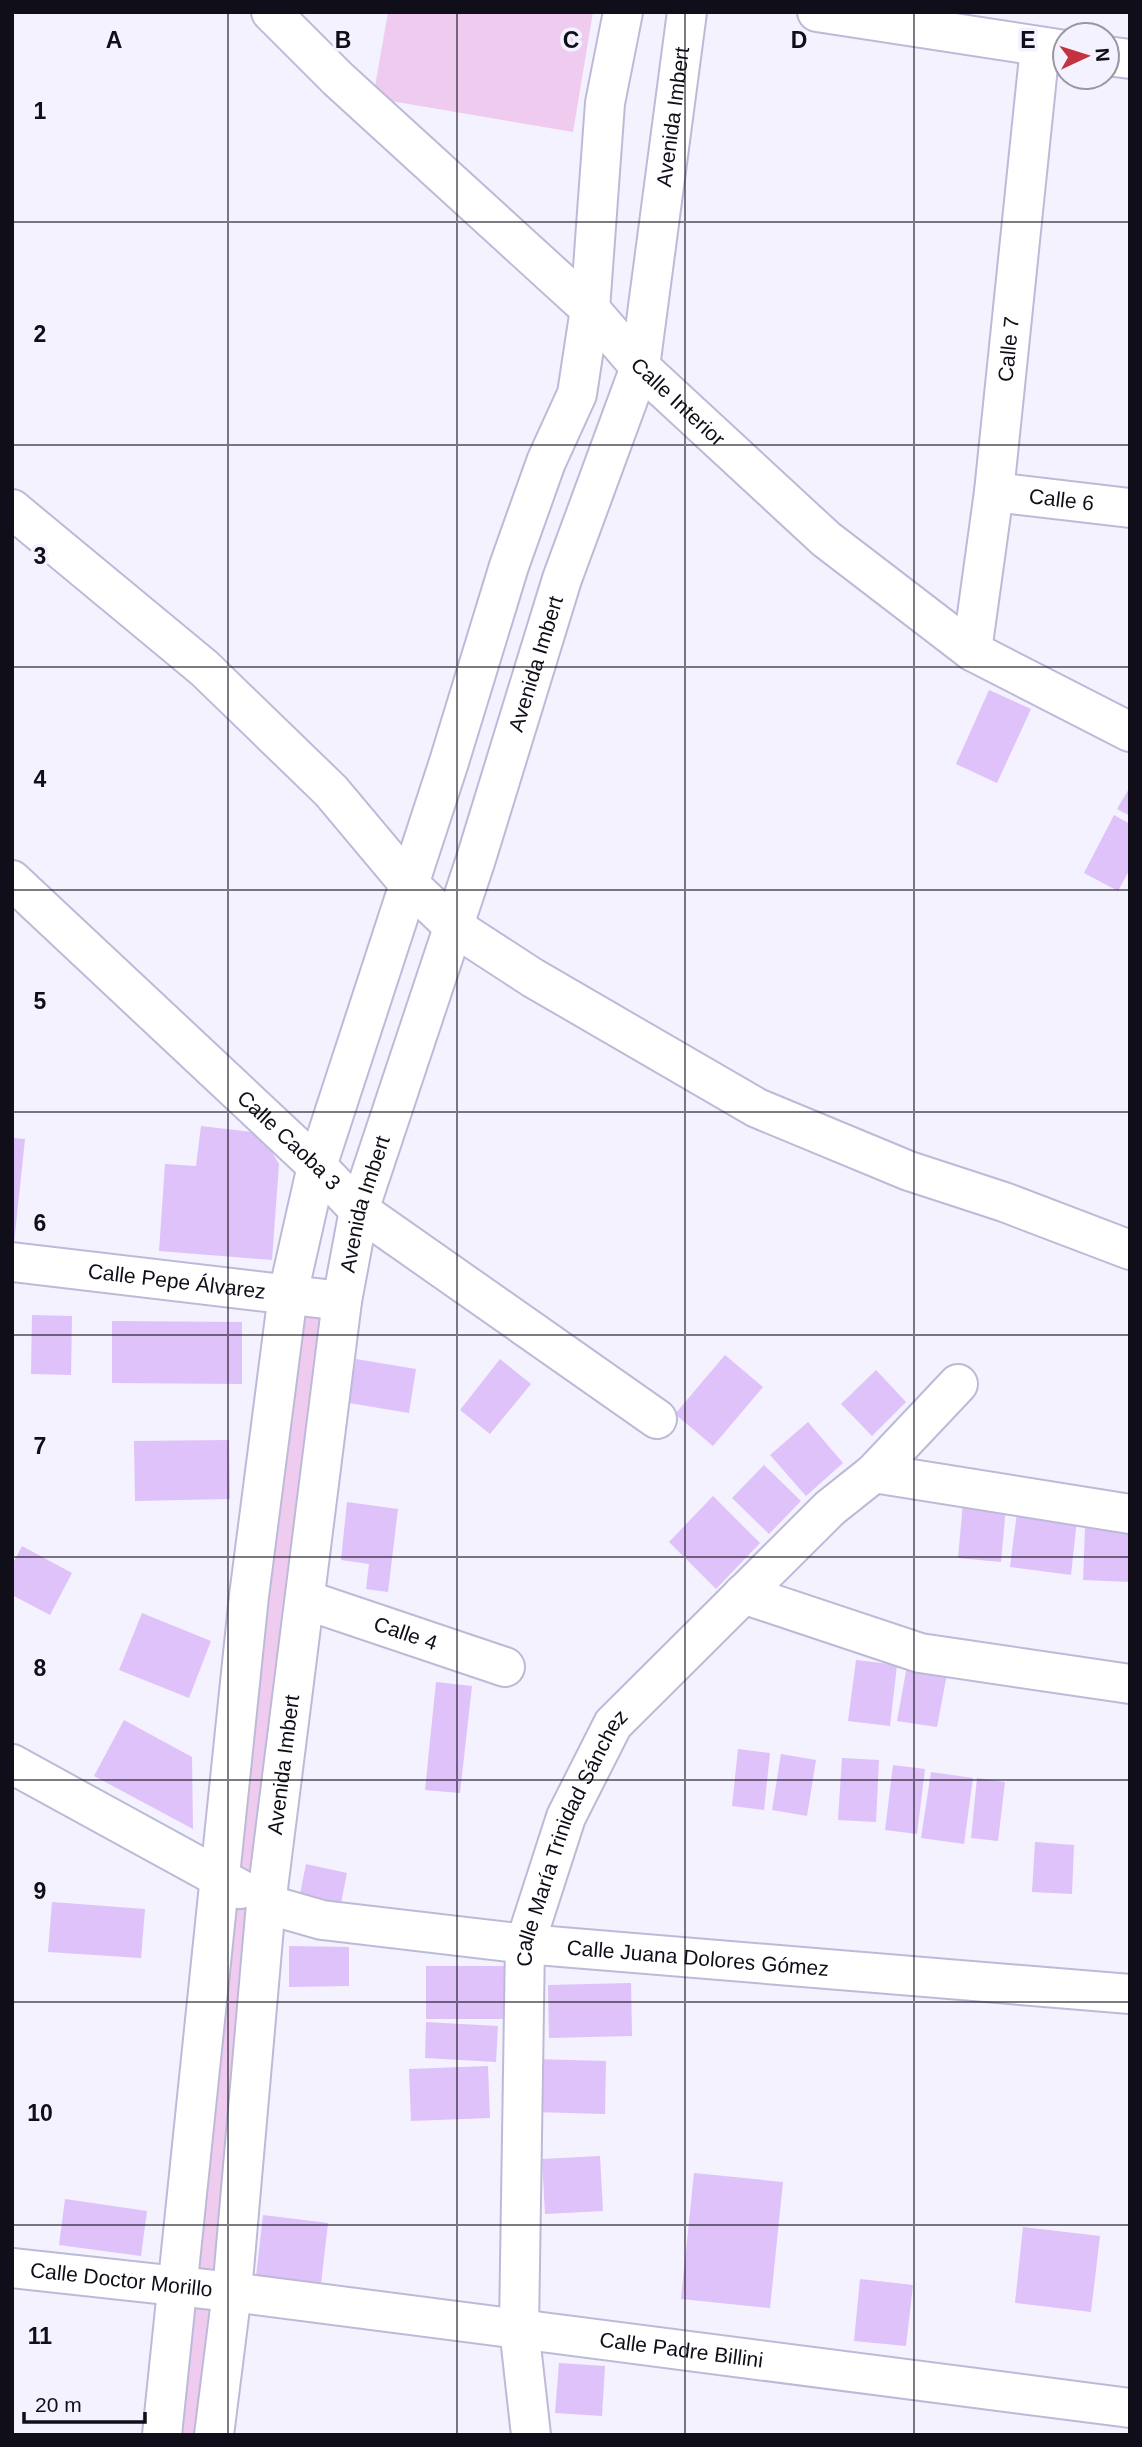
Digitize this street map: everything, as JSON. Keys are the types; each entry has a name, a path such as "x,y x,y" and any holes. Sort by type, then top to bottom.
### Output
{"street":[{"name":"Calle Interior","path":"271,12 338,79 590,309 640,367 826,539 972,651 1130,732"},
{"path":"162,2435 249,1596 288,1294 317,1166 509,566 546,462 577,394 590,309 605,103 623,12"},
{"name":"Avenida Imbert","path":"214,2435 232,2292 266,1905 342,1301 359,1210 453,926 562,579 640,367 687,12"},
{"path":"817,12 1051,48"},
{"name":"Calle 7","path":"972,651 1051,56"},
{"name":"Calle 6","path":"994,492 1130,508"},
{"path":"12,509 204,668 331,791 409,884 453,926 533,978 757,1108 909,1171 1004,1202 1130,1250"},
{"name":"Calle Caoba 3","path":"12,880 317,1166 359,1210 657,1419"},
{"name":"Calle Pepe Álvarez","path":"12,1262 342,1301"},
{"name":"Calle María Trinidad Sánchez","path":"531,2435 519,2328 525,1944 566,1817 613,1724 830,1508 874,1473 958,1384"},
{"path":"874,1473 1130,1514"},
{"path":"743,1594 920,1653 1130,1684"},
{"name":"Calle 4","path":"306,1601 505,1667"},
{"name":"Calle Juana Dolores Gómez","path":"12,1764 266,1905 322,1920 525,1944 1130,1994"},
{"name":"Calle Doctor Morillo","path":"12,2268 232,2292"},
{"name":"Calle Padre Billini","path":"232,2292 1130,2408"}],"shaded area":[{"path":"388,12 593,12 573,132 373,98"},
{"path":"293,1308 331,1310 259,1880 235,1879"},
{"path":"234,1897 254,1908 220,2281 194,2279"},
{"path":"193,2297 220,2300 203,2435 177,2435"}],"building":[{"path":"989,690 1031,709 997,783 956,764"},
{"path":"1130,787 1130,816 1117,809"},
{"path":"1114,815 1130,824 1130,869 1118,891 1084,873"},
{"path":"201,1126 261,1133 279,1164 272,1260 159,1251 165,1164 196,1166"},
{"path":"12,1138 25,1139 14,1243 12,1242"},
{"path":"32,1315 72,1316 71,1375 31,1374"},
{"path":"112,1321 242,1322 242,1384 112,1383"},
{"path":"725,1355 763,1387 713,1446 675,1414"},
{"path":"356,1359 416,1369 409,1413 349,1403"},
{"path":"500,1359 531,1384 490,1434 460,1410"},
{"path":"876,1370 906,1402 872,1436 841,1404"},
{"path":"808,1422 843,1463 806,1496 770,1455"},
{"path":"229,1440 230,1499 135,1501 134,1441"},
{"path":"764,1465 801,1501 769,1534 732,1498"},
{"path":"713,1496 760,1543 716,1589 669,1542"},
{"path":"347,1502 398,1509 388,1592 366,1589 369,1564 341,1560"},
{"path":"963,1503 1006,1507 1001,1562 958,1558"},
{"path":"1017,1512 1077,1519 1071,1575 1010,1567"},
{"path":"1085,1527 1130,1528 1130,1582 1083,1580"},
{"path":"22,1546 72,1573 50,1615 12,1595 12,1565"},
{"path":"142,1613 211,1641 189,1698 119,1670"},
{"path":"856,1660 897,1665 890,1726 848,1721"},
{"path":"907,1666 947,1674 937,1727 897,1721"},
{"path":"436,1682 472,1686 460,1793 425,1790"},
{"path":"124,1720 192,1757 193,1829 94,1776"},
{"path":"738,1749 770,1753 764,1810 732,1806"},
{"path":"781,1754 816,1760 807,1816 772,1810"},
{"path":"842,1758 879,1760 876,1822 838,1820"},
{"path":"893,1765 925,1769 917,1834 885,1830"},
{"path":"931,1772 973,1778 964,1844 921,1838"},
{"path":"977,1778 1005,1782 998,1841 971,1838"},
{"path":"1035,1842 1074,1845 1072,1894 1032,1892"},
{"path":"306,1864 347,1873 341,1903 300,1894"},
{"path":"52,1902 145,1909 141,1958 48,1952"},
{"path":"289,1946 349,1947 349,1986 289,1987"},
{"path":"426,1966 506,1966 506,2019 426,2019"},
{"path":"631,1983 632,2036 549,2038 548,1985"},
{"path":"426,2022 498,2026 496,2062 425,2058"},
{"path":"534,2059 606,2061 605,2114 533,2112"},
{"path":"488,2066 490,2118 411,2121 409,2069"},
{"path":"600,2156 603,2211 545,2214 542,2159"},
{"path":"694,2173 783,2182 770,2308 681,2299"},
{"path":"65,2199 147,2211 141,2256 59,2245"},
{"path":"263,2215 328,2223 321,2284 256,2276"},
{"path":"1023,2227 1100,2236 1091,2312 1015,2303"},
{"path":"860,2279 913,2285 906,2346 854,2341"},
{"path":"559,2363 605,2366 602,2416 555,2413"}]}
